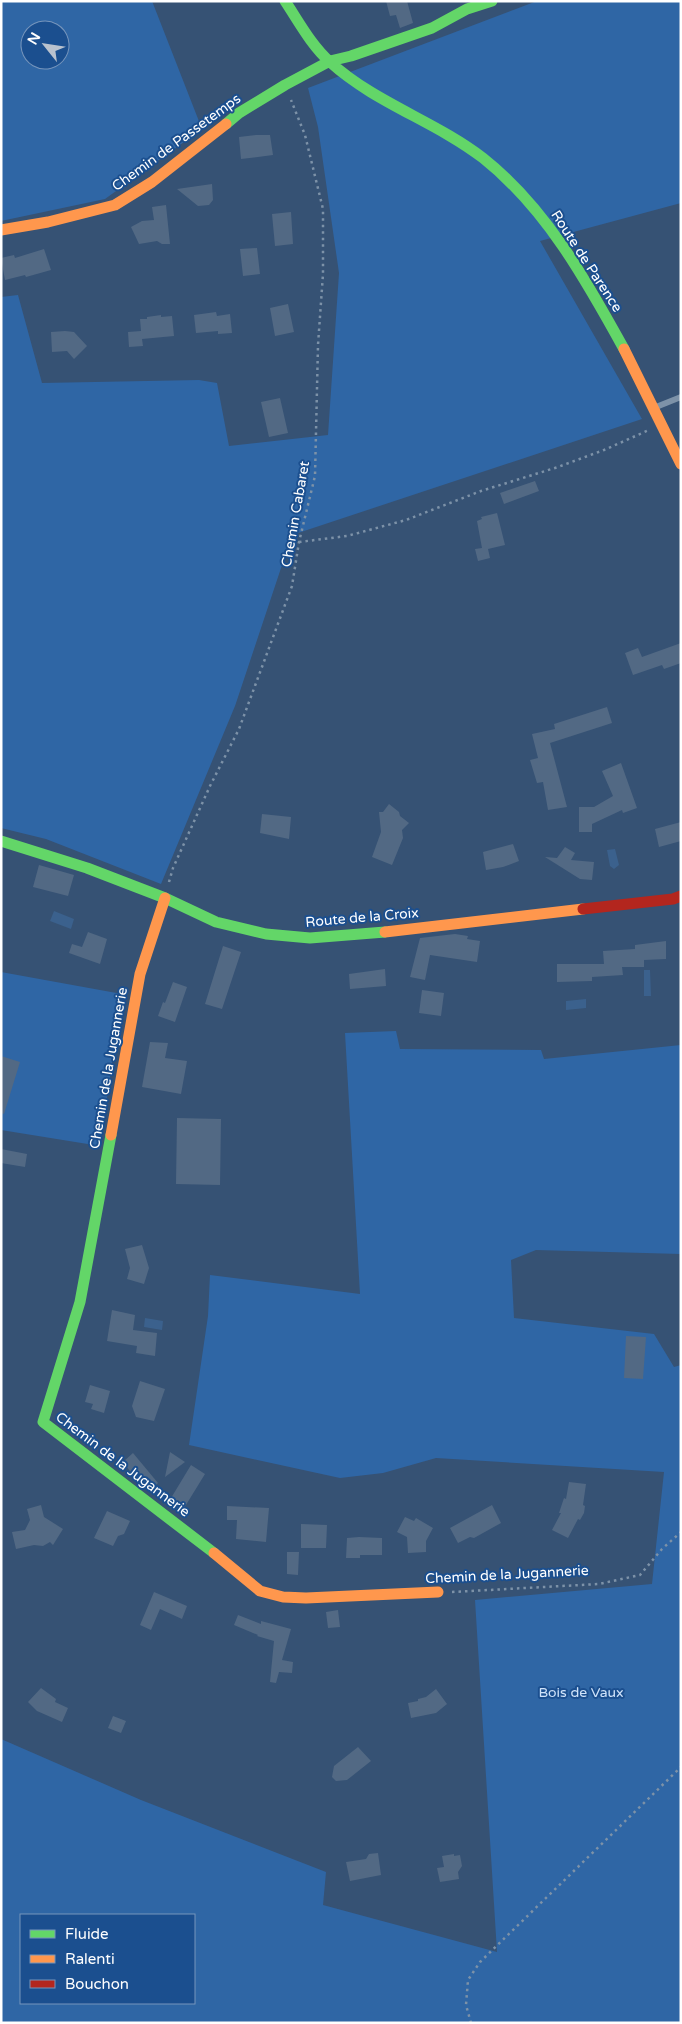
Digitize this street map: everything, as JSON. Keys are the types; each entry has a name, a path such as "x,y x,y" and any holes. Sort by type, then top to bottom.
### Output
{"street":[{"name":"Route de Parence","path":"285,1 310,39 330,61 355,81 461,144 500,172 527,198 554,232 623,344 663,423 681,464"},
{"name":"Chemin de Passetemps","path":"1,230 48,222 115,205 152,182 191,153 238,113 285,84 330,61 351,56 432,28 467,9 492,1"},
{"name":"Route de la Croix","path":"1,841 87,868 165,898 216,922 266,934 310,938 376,934 504,917 673,899 681,896"},
{"name":"Chemin de la Jugannerie","path":"165,898 140,974 80,1302 43,1422 191,1534 260,1591 283,1597 298,1598 438,1592"}],"lane":[{"path":"654,407 681,397"}],"path":[{"name":"Chemin Cabaret","path":"165,898 173,868 210,786 239,729 292,586 299,542 315,476 318,346 323,274 322,209 305,135 285,84"},
{"path":"299,542 347,536 406,520 481,491 558,467 604,450 663,423"},
{"name":"Chemin de la Jugannerie","path":"438,1592 599,1584 640,1575 662,1549 681,1532"},
{"path":"471,2023 466,2005 468,1980 480,1962 681,1767"}],"green space":[{"path":"1,1 152,1 202,129 105,199 1,221"},
{"path":"537,1 681,1 681,203 540,241 642,419 292,535 235,706 161,884 46,839 1,828 1,297 18,295 42,383 199,380 217,383 229,446 328,435 339,273 318,127 308,88"},
{"path":"1,972 122,994 100,1146 1,1130"},
{"name":"Bois de Vaux","path":"396,1031 400,1049 541,1050 544,1059 681,1045 681,1254 536,1250 511,1260 514,1318 654,1334 674,1367 681,1365 681,2023 1,2023 1,1739 141,1800 326,1872 323,1905 497,1952 475,1600 652,1584 664,1472 436,1458 383,1473 340,1478 189,1445 208,1316 210,1275 360,1294 345,1033"}],"shaded area":[{"path":"615,849 619,865 614,869 610,866 607,850"},
{"path":"54,911 74,919 71,929 50,921"},
{"path":"644,970 650,970 651,996 644,996"},
{"path":"586,999 586,1008 566,1010 566,1001"},
{"path":"145,1318 163,1321 162,1330 144,1327"}],"building":[{"path":"386,1 407,1 413,23 400,28 396,15 390,16"},
{"path":"270,135 273,155 241,159 239,137"},
{"path":"212,184 213,200 209,205 198,206 177,189"},
{"path":"166,205 170,244 162,244 157,241 139,244 131,227 142,221 154,220 152,207"},
{"path":"291,212 293,244 275,246 272,214"},
{"path":"257,248 260,274 243,276 240,249"},
{"path":"44,249 51,270 26,277 25,275 5,280 1,258 14,255 15,258"},
{"path":"288,304 294,332 275,336 270,308"},
{"path":"216,312 217,316 230,314 232,333 218,334 218,331 196,333 194,315"},
{"path":"161,315 161,317 172,316 174,336 142,339 143,346 129,347 128,332 141,331 140,319"},
{"path":"51,332 74,332 87,346 74,359 67,351 52,352"},
{"path":"280,398 288,433 269,437 261,402"},
{"path":"535,481 539,491 504,504 500,493"},
{"path":"497,513 505,545 488,549 490,558 478,561 475,549 482,548 477,521 482,519 481,517"},
{"path":"681,643 681,663 664,669 662,665 633,675 625,653 638,648 642,657"},
{"path":"607,707 612,723 550,743 567,807 548,810 543,782 537,783 530,760 538,758 532,734 555,729 554,724"},
{"path":"621,763 637,808 623,813 622,810 592,824 592,832 579,832 579,807 594,807 613,796 602,771"},
{"path":"389,804 409,823 402,830 403,838 392,865 372,857 381,832 379,812 383,812"},
{"path":"262,814 291,817 289,839 260,833"},
{"path":"681,822 681,841 659,847 655,829"},
{"path":"513,844 519,861 503,867 486,870 483,852"},
{"path":"565,847 575,853 571,860 594,862 592,880 580,879 545,857 557,858"},
{"path":"39,865 74,875 68,896 33,887"},
{"path":"88,932 107,939 100,964 69,953 72,944 82,947"},
{"path":"455,934 468,936 467,939 480,941 477,962 430,955 425,980 410,977 420,938"},
{"path":"666,941 666,959 644,960 644,967 622,967 623,975 592,977 592,981 557,982 557,964 604,964 603,951 635,949 635,945"},
{"path":"223,946 241,952 222,1009 205,1004"},
{"path":"385,969 386,986 350,989 349,974"},
{"path":"173,982 187,987 175,1022 158,1016"},
{"path":"422,990 444,993 441,1016 419,1013"},
{"path":"150,1042 168,1043 165,1058 187,1061 181,1094 142,1087"},
{"path":"1,1056 20,1062 4,1114 1,1113"},
{"path":"177,1118 221,1119 220,1185 176,1184"},
{"path":"1,1149 27,1154 25,1167 1,1163"},
{"path":"142,1245 149,1268 144,1284 127,1279 130,1268 125,1249"},
{"path":"112,1310 135,1315 133,1330 157,1333 155,1356 136,1353 137,1346 107,1341"},
{"path":"626,1336 646,1337 643,1379 624,1378"},
{"path":"140,1381 165,1389 154,1421 136,1417 132,1406"},
{"path":"90,1385 110,1391 104,1413 91,1409 93,1404 85,1402"},
{"path":"170,1452 185,1462 165,1477"},
{"path":"133,1453 158,1483 150,1490 137,1480 123,1462"},
{"path":"191,1465 205,1474 181,1513 168,1503"},
{"path":"569,1482 586,1484 583,1505 585,1506 584,1513 580,1520 578,1519 568,1538 552,1530 561,1513 559,1513 564,1498 566,1499"},
{"path":"41,1505 44,1517 63,1529 53,1545 50,1542 43,1546 34,1545 16,1549 12,1532 25,1530 30,1520 27,1509"},
{"path":"492,1505 501,1523 474,1538 470,1537 458,1543 450,1528"},
{"path":"227,1506 269,1508 266,1542 236,1539 237,1520 227,1520"},
{"path":"107,1511 130,1521 124,1534 118,1536 113,1546 94,1538"},
{"path":"405,1517 414,1521 416,1518 433,1528 426,1541 426,1552 408,1553 407,1537 397,1532"},
{"path":"301,1524 327,1525 326,1548 301,1548"},
{"path":"347,1538 382,1538 382,1555 360,1555 360,1558 346,1558"},
{"path":"287,1552 299,1552 298,1575 287,1574"},
{"path":"154,1592 187,1606 182,1619 160,1609 151,1630 140,1625"},
{"path":"338,1610 340,1627 328,1628 326,1612"},
{"path":"238,1615 261,1624 261,1621 291,1629 282,1660 293,1662 292,1673 279,1672 276,1683 270,1682 274,1641 257,1636 234,1625"},
{"path":"41,1688 56,1699 55,1702 68,1708 62,1722 37,1711 28,1702"},
{"path":"436,1689 447,1704 436,1713 411,1718 408,1703 426,1697"},
{"path":"113,1716 126,1721 121,1733 108,1728"},
{"path":"358,1747 371,1761 347,1780 336,1781 332,1777 334,1766"},
{"path":"378,1853 381,1875 350,1881 346,1862 366,1859 369,1854"},
{"path":"454,1854 454,1856 460,1855 462,1866 458,1872 459,1879 440,1882 437,1868 444,1867 442,1856"}],"traffic: fast":[{"path":"285,1 317,48 330,62 366,89 464,145 483,158 506,178 526,199 563,246 595,297 624,349"},
{"path":"226,124 239,113 285,85 330,61 351,56 432,28 467,9 492,1"},
{"path":"1,841 87,868 165,898 216,922 266,934 310,938 385,932"},
{"path":"111,1135 80,1302 43,1422 214,1553"}],"traffic: slow":[{"path":"1,230 48,222 115,205 152,182 226,124"},
{"path":"624,349 681,464"},
{"path":"111,1135 140,974 165,898"},
{"path":"385,932 583,909"},
{"path":"214,1553 260,1591 283,1597 306,1598 438,1592"}],"traffic: jam":[{"path":"583,909 673,899 681,896"}]}
